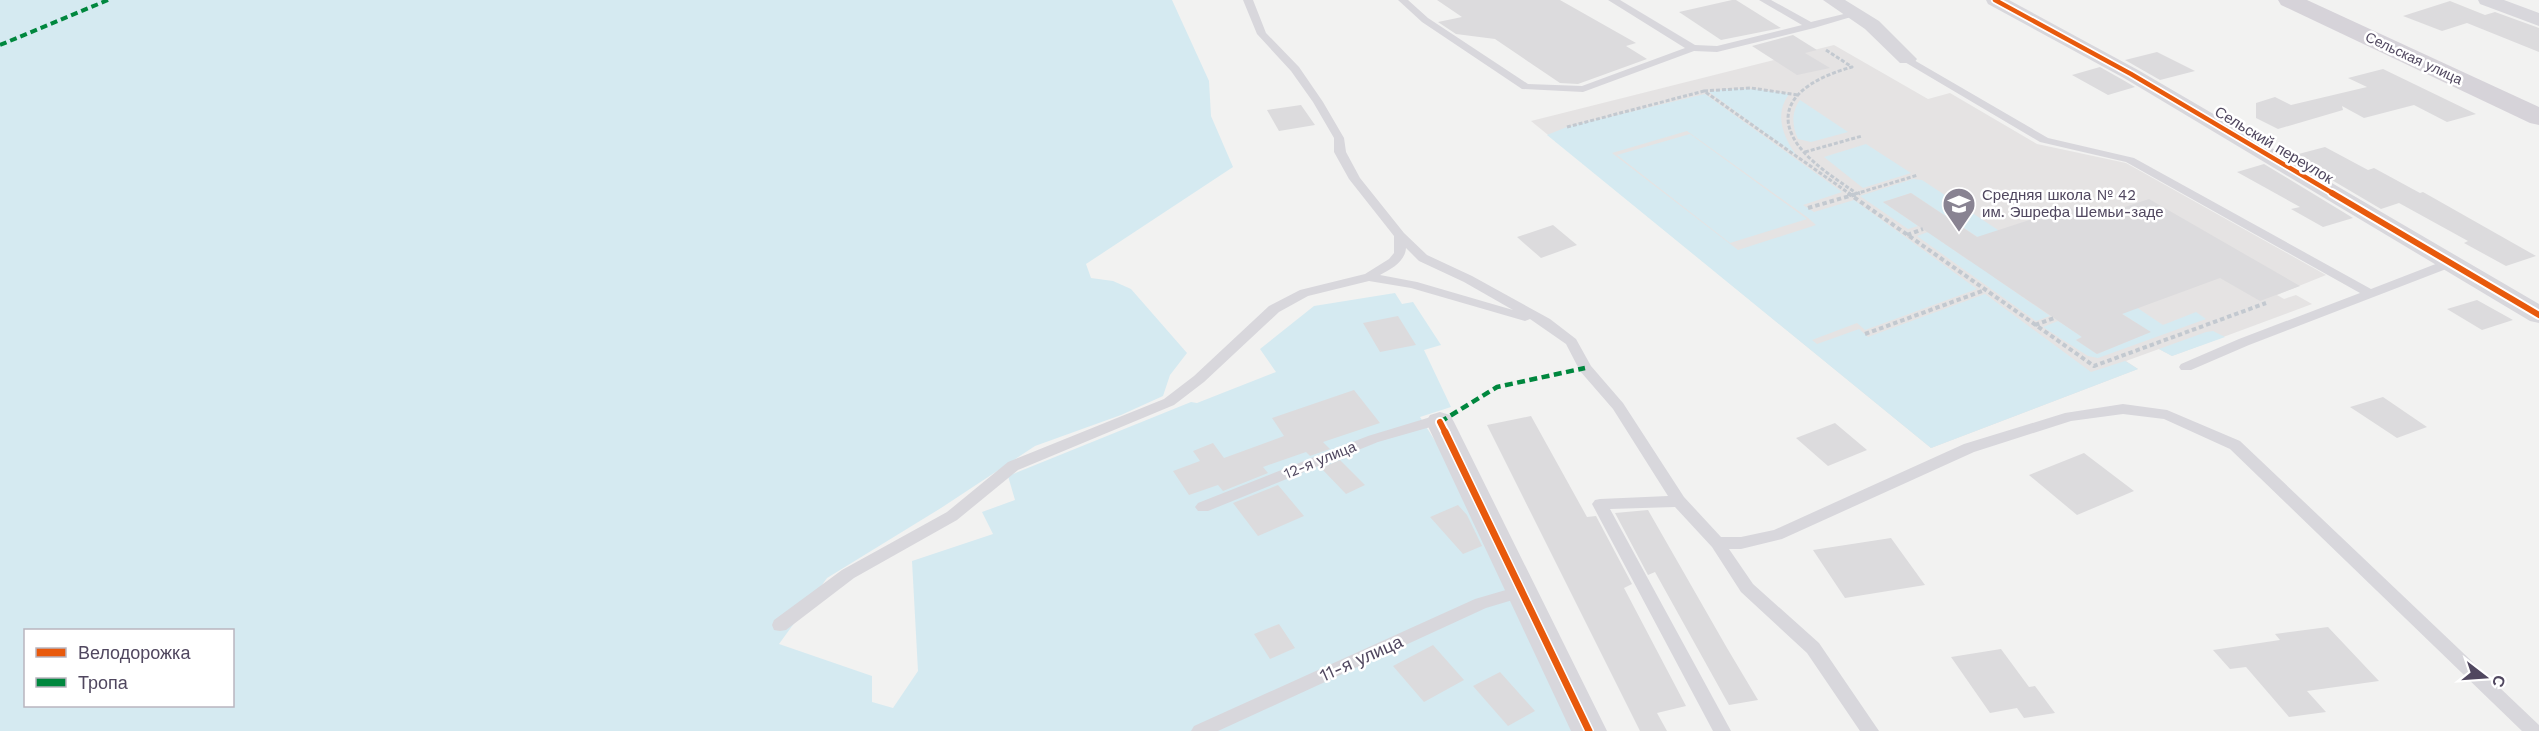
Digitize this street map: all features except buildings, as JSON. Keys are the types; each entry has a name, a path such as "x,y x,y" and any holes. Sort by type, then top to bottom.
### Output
{"main road":[{"name":"Сельская улица","path":"2289,0 2539,117"}],"street":[{"path":"1832,0 1877,30 1907,59"},
{"name":"Сельский переулок","path":"1995,0 2131,74 2539,315"},
{"path":"2487,0 2539,20"},
{"path":"1440,422 1589,731"}],"lane":[{"path":"1248,0 1262,34 1295,69 1318,102 1339,138 1340,152 1354,179 1400,236 1423,258 1468,279 1545,322 1571,342 1585,368 1618,406 1679,501 1717,543 1748,588 1813,648 1870,731"},
{"path":"1403,0 1425,20 1526,87 1583,89 1693,48 1717,49 1856,14"},
{"path":"1613,0 1693,48"},
{"path":"1764,0 1810,26"},
{"path":"1907,59 2044,140 2130,160 2370,293"},
{"path":"780,625 848,574 952,516 1013,466 1169,402 1199,380 1274,309 1304,293 1369,277 1393,262 1400,252 1400,236"},
{"path":"2186,367 2450,263"},
{"path":"1369,277 1413,285 1545,322"},
{"path":"1717,543 1741,543 1777,535 1970,448 2070,416 2123,409 2167,415 2235,445 2534,731"},
{"name":"12-я улица","path":"1203,507 1373,439 1434,421 1440,422"},
{"path":"1679,501 1600,504 1722,731"},
{"name":"11-я улица","path":"1200,731 1481,603 1523,591"}],"path":[{"path":"1826,50 1852,67 1827,74 1798,95 1789,105 1787,119 1791,135 1804,152 1907,235 2094,366 2266,303"},
{"path":"1567,127 1704,92 1748,87 1783,90 1798,95"},
{"path":"1704,92 1854,194"},
{"path":"1804,152 1862,136"},
{"path":"1808,208 1918,175"},
{"path":"1907,235 1923,229"},
{"path":"1865,334 1985,290"},
{"path":"2034,326 2054,318"}],"shaded area":[{"path":"0,0 1172,0 1209,81 1211,116 1233,167 1086,264 1091,278 1113,281 1131,289 1187,353 1170,375 1163,396 1121,415 1035,446 941,508 827,578 779,644 872,676 872,702 893,708 918,671 912,561 993,534 982,512 1015,500 1008,476 1191,402 1197,403 1276,372 1260,349 1314,306 1395,293 1402,304 1413,302 1441,345 1424,350 1451,407 1420,417 1437,444 1575,731 0,731"},
{"name":"Средняя школа № 42 им. Эшрефа Шемьи-заде","path":"1834,45 1928,99 1950,93 2037,144 2126,163 2326,275 2277,295 2284,299 2296,295 2312,304 2172,356 2159,349 2126,361 2138,369 1931,448 1531,121"},
{"path":"1726,89 1755,89 1789,94 1784,102 1781,118 1784,133 1796,155 1709,92"},
{"path":"1705,94 1842,192 1803,205 1814,212 1854,200 1977,289 1865,330 1857,323 1812,340 1817,344 1859,329 1868,337 1985,294 2091,372 2125,361 2138,369 1931,448 1547,135 1567,127","holes":["1687,131 1816,225 1738,250 1612,153"]},
{"path":"1800,100 1848,132 1811,142 1798,139 1793,119"},
{"path":"1690,134 1807,219 1730,243 1617,155"},
{"path":"1866,144 1911,173 1863,188 1824,157"},
{"path":"1913,179 1922,180 2033,253 2023,267 1911,193 1883,202 1918,226 1908,229 1860,196"},
{"path":"1928,232 1968,260 1973,258 1995,278 2050,316 2036,321 1917,236"},
{"path":"2127,301 2163,325 2196,312 2206,319 2098,358 2088,356 2043,327 2058,321 2082,337 2076,340 2097,354 2150,332 2112,307"},
{"path":"2213,331 2225,337 2172,356 2159,349 2206,332"}],"marked path":[{"path":"0,45 108,0"},
{"path":"1440,422 1497,387 1585,368"}],"cycle path":[{"path":"1995,0 2131,74 2539,315"},
{"path":"1440,422 1589,731"}],"place":[{"name":"Средняя школа № 42 им. Эшрефа Шемьи-заде","path":"1959,233"}]}
